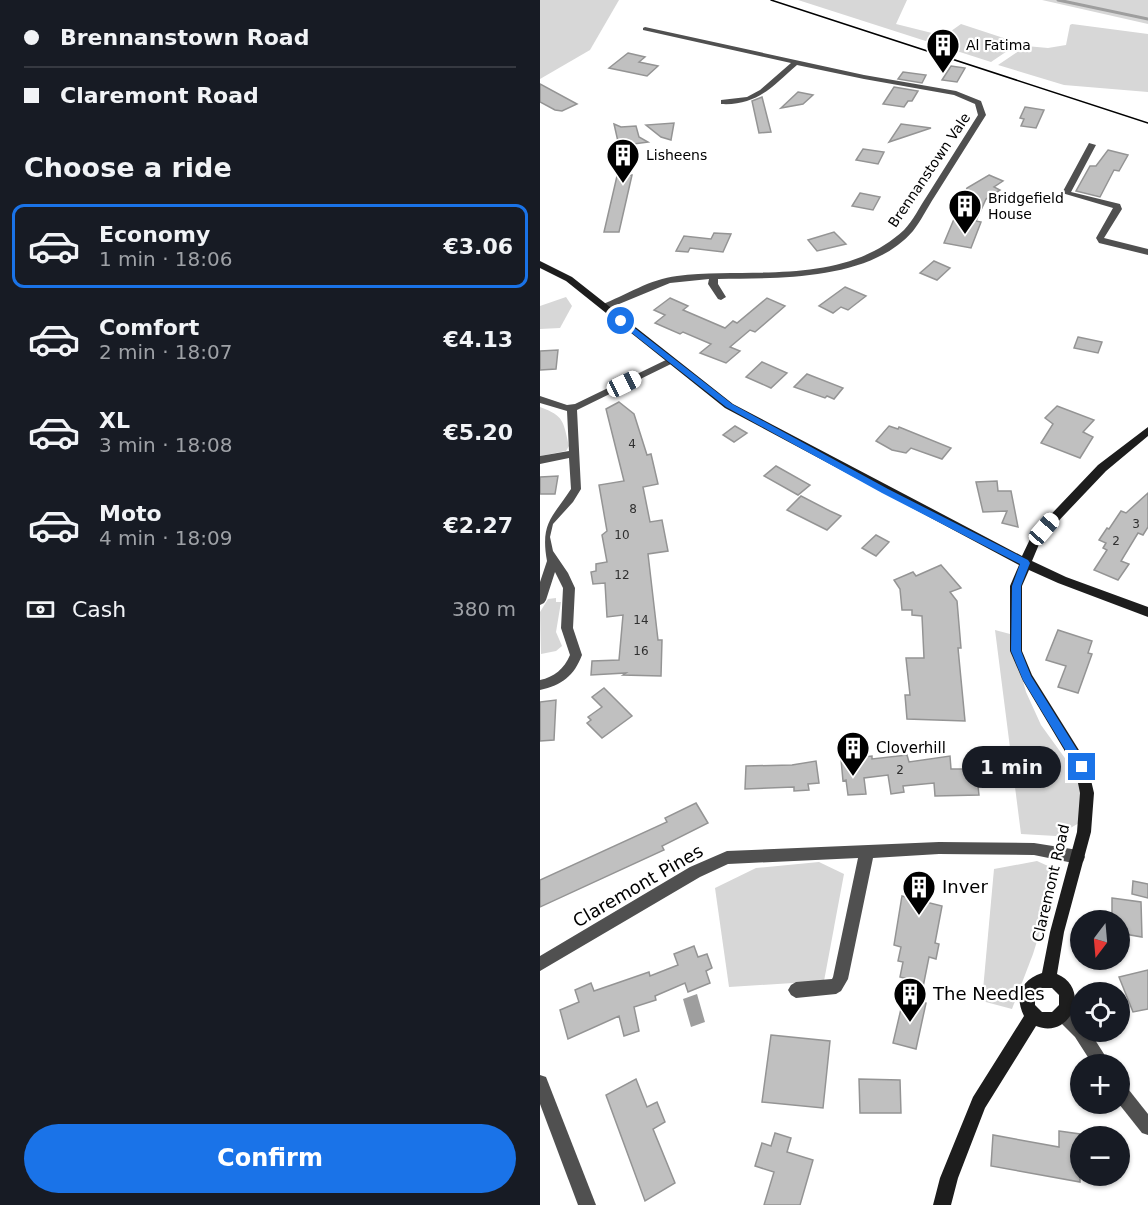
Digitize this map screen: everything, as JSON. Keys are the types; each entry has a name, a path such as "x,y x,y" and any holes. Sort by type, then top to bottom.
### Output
{"main road":[{"path":"542,265 563,274 670,361 729,405 760,423 1025,563 1062,580 1148,612"},
{"name":"Claremont Road","path":"1048,979 1057,932 1084,832 1087,793 1082,767 1027,677 1016,651 1016,586 1035,540 1072,498 1148,430"},
{"path":"1048,979 1059,984 1068,996 1064,1014 1052,1020 1034,1014 1026,1000 1029,987 1034,982 1048,979"},
{"path":"942,1205 949,1178 979,1103 1034,1014"}],"street":[{"name":"Brennanstown Vale","path":"604,307 674,279 801,273 840,268 870,258 894,244 909,230 982,115 978,103 965,95 796,62 645,29"},
{"path":"724,102 749,99 763,92 796,62"},
{"path":"1092,145 1066,193 1117,206 1118,209 1100,238 1102,241 1148,252"},
{"path":"714,277 713,284 721,297"},
{"path":"540,399 572,408 670,361"},
{"path":"540,685 553,682 563,676 570,669 576,655 567,628 572,594 563,574 552,563 546,549 545,529 553,516 571,500 576,489 572,408"},
{"path":"540,460 574,454"},
{"path":"540,600 552,563"},
{"name":"Claremont Pines","path":"540,964 695,872 727,858 939,848 1034,849 1078,856"},
{"path":"796,990 837,986 867,851"},
{"path":"1064,1014 1070,1021"},
{"path":"540,1083 587,1205"},
{"path":"1130,1105 1148,1127"}],"shaded area":[{"path":"540,0 619,0 590,50 540,79"},
{"path":"798,0 907,0 896,24 944,36 961,24 1019,43 991,62"},
{"path":"1042,0 1148,0 1148,24"},
{"path":"1072,24 1148,34 1148,92 1064,85 998,65 1026,46 1048,48 1066,45"},
{"path":"566,297 572,306 560,328 540,329 540,306"},
{"path":"540,407 562,421 569,446 566,451 540,456"},
{"path":"556,598 556,602 561,602 556,632 562,646 556,651 541,654 540,612 548,599"},
{"path":"995,630 1010,634 1026,692 1041,725 1080,779 1081,822 1056,836 1021,834"},
{"path":"1037,861 1059,871 1033,954 1012,1009 982,1001 994,869"},
{"path":"819,862 844,874 824,981 729,987 715,888 756,868"},
{"path":"697,994 705,1022 691,1027 683,999"}],"building":[{"path":"628,53 645,57 639,62 658,66 647,76 609,68"},
{"path":"951,66 965,68 957,82 942,80"},
{"path":"903,72 926,75 922,83 898,79"},
{"path":"540,84 577,104 562,111 540,102"},
{"path":"894,87 918,91 912,101 908,101 904,107 883,104"},
{"path":"798,92 813,95 803,104 781,108"},
{"path":"762,97 771,132 759,133 752,101"},
{"path":"1025,107 1044,110 1036,128 1021,126 1024,119 1020,118"},
{"path":"674,123 671,140 661,137 646,125"},
{"path":"614,124 621,127 636,126 639,137 648,142 619,146"},
{"path":"901,124 931,128 889,142"},
{"path":"863,149 884,152 878,164 856,160"},
{"path":"1108,150 1128,155 1119,171 1114,170 1100,197 1076,191 1090,166 1096,166"},
{"path":"632,175 619,232 604,232 617,176"},
{"path":"989,175 1003,181 994,187 1000,190 986,199 976,221 981,222 971,248 944,243 967,188"},
{"path":"860,193 880,197 873,210 852,206"},
{"path":"834,232 846,244 817,251 808,240"},
{"path":"714,233 731,234 723,252 690,248 688,252 676,251 684,236 711,239"},
{"path":"934,261 950,268 937,280 920,273"},
{"path":"845,287 866,296 848,310 841,307 833,313 819,306"},
{"path":"670,298 688,306 683,310 725,328 733,321 737,323 767,298 785,306 755,332 750,330 730,347 740,351 726,363 700,353 711,344 655,323 665,315 654,310"},
{"path":"1078,337 1102,342 1098,353 1074,348"},
{"path":"558,350 556,369 540,370 540,351"},
{"path":"762,362 787,373 771,388 746,377"},
{"path":"807,374 843,388 834,399 794,387"},
{"path":"619,402 634,414 647,455 651,454 658,484 643,487 650,522 662,520 668,551 648,554 658,640 662,640 661,676 623,675 626,673 591,675 592,661 619,660 623,615 607,617 605,583 593,584 591,572 596,571 596,564 607,562 602,535 607,531 599,485 624,481 606,409"},
{"path":"1057,406 1094,420 1083,432 1093,437 1080,458 1041,443 1053,424 1045,418"},
{"path":"735,426 747,433 734,442 723,435"},
{"path":"889,426 898,429 899,427 951,448 942,459 911,448 906,453 892,450 876,441"},
{"path":"776,466 810,485 798,495 764,476"},
{"path":"558,476 555,494 540,494 540,477"},
{"path":"997,481 998,491 1011,491 1018,527 1002,523 1007,511 983,512 976,482"},
{"path":"1148,493 1148,527 1143,535 1138,533 1121,561 1129,564 1118,580 1094,570 1107,550 1103,548 1106,543 1099,540 1107,528 1109,529 1121,511 1126,513"},
{"path":"801,496 841,516 827,530 787,510"},
{"path":"876,535 889,542 876,556 862,548"},
{"path":"941,565 961,588 950,592 957,601 961,648 958,648 965,721 907,719 905,695 910,695 906,658 924,658 922,616 912,615 912,610 902,610 900,589 894,580 913,572 916,576"},
{"path":"1058,630 1092,641 1088,653 1092,654 1078,693 1058,687 1066,666 1046,660"},
{"path":"604,688 632,716 602,738 587,723 591,720 588,717 602,707 592,697"},
{"path":"556,700 554,740 540,741 540,702"},
{"path":"907,755 909,762 950,756 951,769 976,769 979,795 935,796 934,783 903,786 904,792 891,794 888,775 864,778 866,794 848,795 846,780 843,781 841,759 872,756 872,759"},
{"path":"816,761 819,783 808,784 809,790 794,791 794,787 745,789 746,766 792,765"},
{"path":"696,803 708,823 662,846 664,850 540,907 540,880 667,822 665,818"},
{"path":"1133,881 1148,884 1148,898 1132,894"},
{"path":"902,896 942,906 935,943 939,944 936,959 929,957 920,1002 926,1003 916,1049 893,1043 908,979 900,977 903,962 898,961 901,947 894,945"},
{"path":"1112,898 1141,902 1142,937 1130,935 1130,910 1112,910"},
{"path":"694,946 698,957 707,954 712,968 706,971 710,983 688,992 685,983 655,996 656,1000 634,1007 639,1031 624,1036 619,1016 568,1039 560,1010 579,1002 575,990 591,983 594,991 649,972 650,976 678,965 674,954"},
{"path":"1148,970 1148,1009 1133,1012 1130,1004 1130,982 1121,982 1119,977"},
{"path":"771,1035 830,1041 823,1108 762,1102"},
{"path":"636,1079 647,1107 657,1102 665,1122 653,1129 675,1183 645,1201 606,1095"},
{"path":"859,1079 900,1080 901,1113 860,1113"},
{"path":"1059,1131 1070,1133 1070,1180 991,1166 993,1135 1059,1147"},
{"path":"775,1133 791,1138 787,1152 813,1160 800,1205 764,1205 774,1172 755,1166 762,1143 771,1146"}],"waterway":[{"path":"1058,0 1148,19"}],"tram line":[{"path":"771,0 1148,123"}],"place":[{"name":"Al Fatima","path":"943,74"},
{"name":"Lisheens","path":"623,184"},
{"name":"Bridgefield House","path":"965,235"},
{"name":"Cloverhill","path":"853,777"},
{"name":"Inver","path":"919,916"},
{"name":"The Needles","path":"910,1023"}],"route":[{"path":"621,321 729,405 885,491 1025,563 1016,586 1016,651 1027,677 1082,767"}]}
